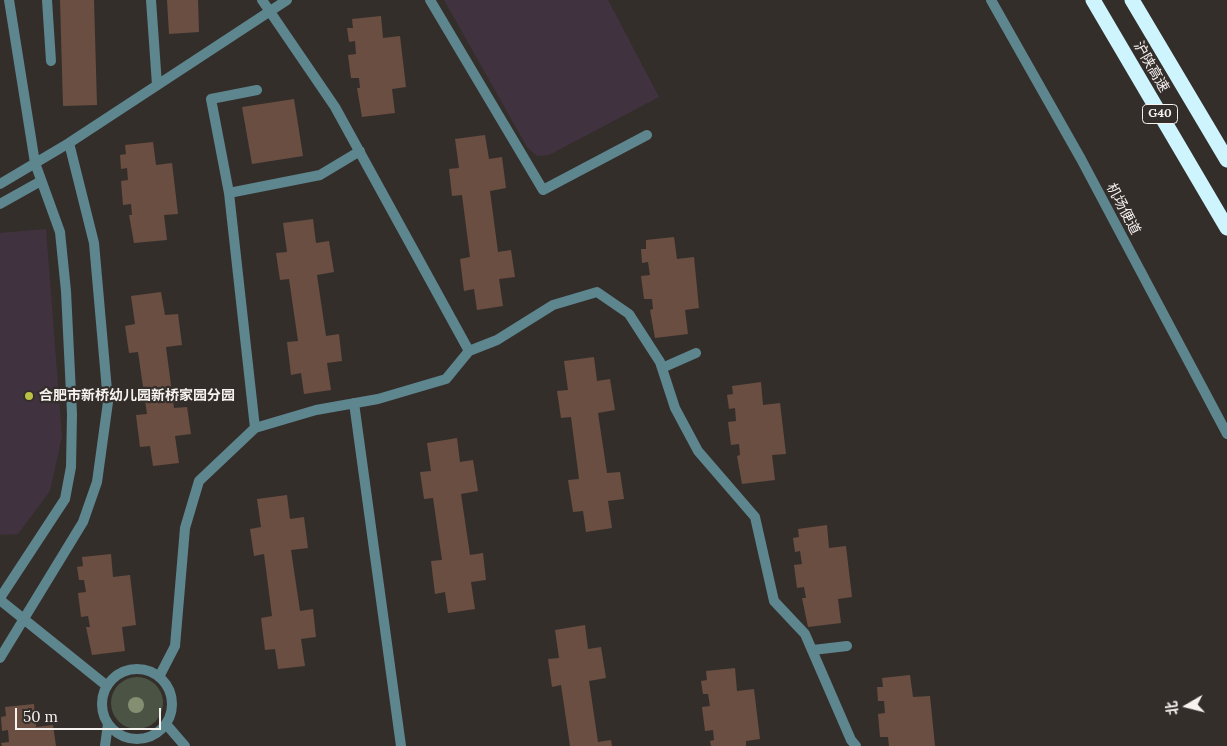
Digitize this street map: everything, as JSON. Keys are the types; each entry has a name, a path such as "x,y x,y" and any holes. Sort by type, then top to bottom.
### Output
{"highway":[{"name":"沪陕高速","path":"1093,0 1227,228"},
{"name":"沪陕高速","path":"1132,0 1227,160"}],"street":[{"path":"9,0 35,163 60,232 66,292 72,414 71,467 65,499 0,599 107,686"},
{"path":"47,0 51,61"},
{"path":"151,0 157,85"},
{"path":"262,0 335,107 469,351"},
{"path":"0,184 69,143 287,0"},
{"path":"430,0 543,190 647,135"},
{"name":"机场便道","path":"991,0 1085,167 1227,434"},
{"path":"255,428 228,193 211,99 257,90"},
{"path":"0,658 83,522 97,482 108,402 94,243 69,143"},
{"path":"228,193 320,175 360,151"},
{"path":"0,204 41,181"},
{"path":"159,677 175,646 185,528 199,481 255,428 316,410 378,399 446,379 469,351 497,340 553,305 597,292 630,314 662,368 675,408 698,451 755,517 774,600 805,634 850,744"},
{"path":"662,368 696,353"},
{"path":"354,403 401,746"},
{"path":"813,650 847,646"},
{"path":"128,670 144,670 159,677 170,693 172,709 166,724 154,735 138,739 121,735 108,724 103,714 102,702 107,686 114,677 128,670"},
{"path":"105,746 108,724"},
{"path":"166,724 186,746"}],"shaded area":[{"path":"444,0 608,0 659,97 549,155 537,156 527,147"},
{"name":"合肥市新桥幼儿园新桥家园分园","path":"46,229 62,437 50,491 18,534 0,535 0,233"}],"green space":[{"path":"132,677 142,677 156,684 163,698 163,708 156,722 142,729 132,729 122,725 115,718 111,708 111,698 115,688 122,681"}],"building":[{"path":"60,0 94,0 97,105 63,106"},
{"path":"167,0 198,0 199,32 169,34"},
{"path":"381,16 383,38 400,36 406,87 392,89 395,113 362,117 357,88 360,88 359,78 351,78 348,55 356,54 355,41 349,42 347,28 353,28 352,19"},
{"path":"294,99 303,156 252,164 242,107"},
{"path":"485,135 489,159 502,157 506,188 490,191 498,252 511,250 515,277 499,279 503,306 477,310 474,289 464,291 460,259 470,257 462,195 452,196 449,169 459,168 455,139"},
{"path":"153,142 156,165 172,163 178,214 164,215 167,240 134,243 129,215 132,215 131,204 123,205 121,181 128,180 127,168 121,169 120,155 126,154 125,145"},
{"path":"313,219 316,243 329,241 334,272 317,275 326,336 339,334 342,361 327,363 331,390 304,394 301,373 291,375 287,342 298,341 289,279 280,280 276,253 287,252 283,223"},
{"path":"674,237 677,259 694,257 699,308 685,310 688,334 655,338 650,310 653,309 652,299 644,299 641,276 650,275 648,262 642,263 641,249 646,249 646,240"},
{"path":"161,292 165,315 178,314 182,345 166,347 174,408 187,407 191,434 175,436 179,463 153,466 150,446 140,447 136,415 147,414 138,352 129,353 125,326 135,324 131,296"},
{"path":"594,357 597,381 610,379 615,410 598,413 607,473 620,472 624,499 608,501 612,528 586,532 583,511 573,512 568,480 579,479 571,417 561,418 557,391 568,390 564,361"},
{"path":"761,382 763,405 780,403 786,454 772,455 775,480 742,484 737,456 740,455 739,444 731,445 728,422 736,421 735,408 729,409 727,395 733,394 732,386"},
{"path":"457,438 460,462 473,460 478,491 461,494 470,555 483,553 486,580 471,582 475,609 448,613 445,592 435,594 431,561 442,560 433,498 424,499 420,472 431,471 427,443"},
{"path":"287,495 290,519 304,517 308,548 291,550 300,611 313,609 316,637 301,639 305,666 278,669 275,649 265,650 261,618 272,616 264,554 254,556 250,529 261,527 257,499"},
{"path":"827,525 829,548 846,546 852,597 838,599 841,623 808,627 802,598 806,598 804,587 797,588 794,565 802,564 800,551 795,552 793,538 799,537 798,529"},
{"path":"111,554 113,577 130,575 136,625 122,627 125,651 92,655 86,627 90,627 88,616 81,617 78,593 86,592 84,580 79,580 77,567 83,566 82,557"},
{"path":"585,625 588,649 601,647 606,678 589,681 598,742 611,740 612,746 570,746 561,685 552,687 548,659 559,658 555,630"},
{"path":"735,668 737,691 754,689 760,739 746,741 746,746 711,746 710,741 714,740 713,730 705,731 702,707 710,706 708,694 703,694 701,681 707,680 706,671"},
{"path":"910,675 913,697 930,696 935,746 889,746 888,737 880,737 878,714 885,713 884,701 878,701 877,687 883,687 882,678"},
{"path":"34,704 36,727 53,725 56,746 2,746 1,743 9,742 8,730 2,731 1,717 6,716 5,707"}],"place":[{"name":"合肥市新桥幼儿园新桥家园分园","path":"29,396"}]}
